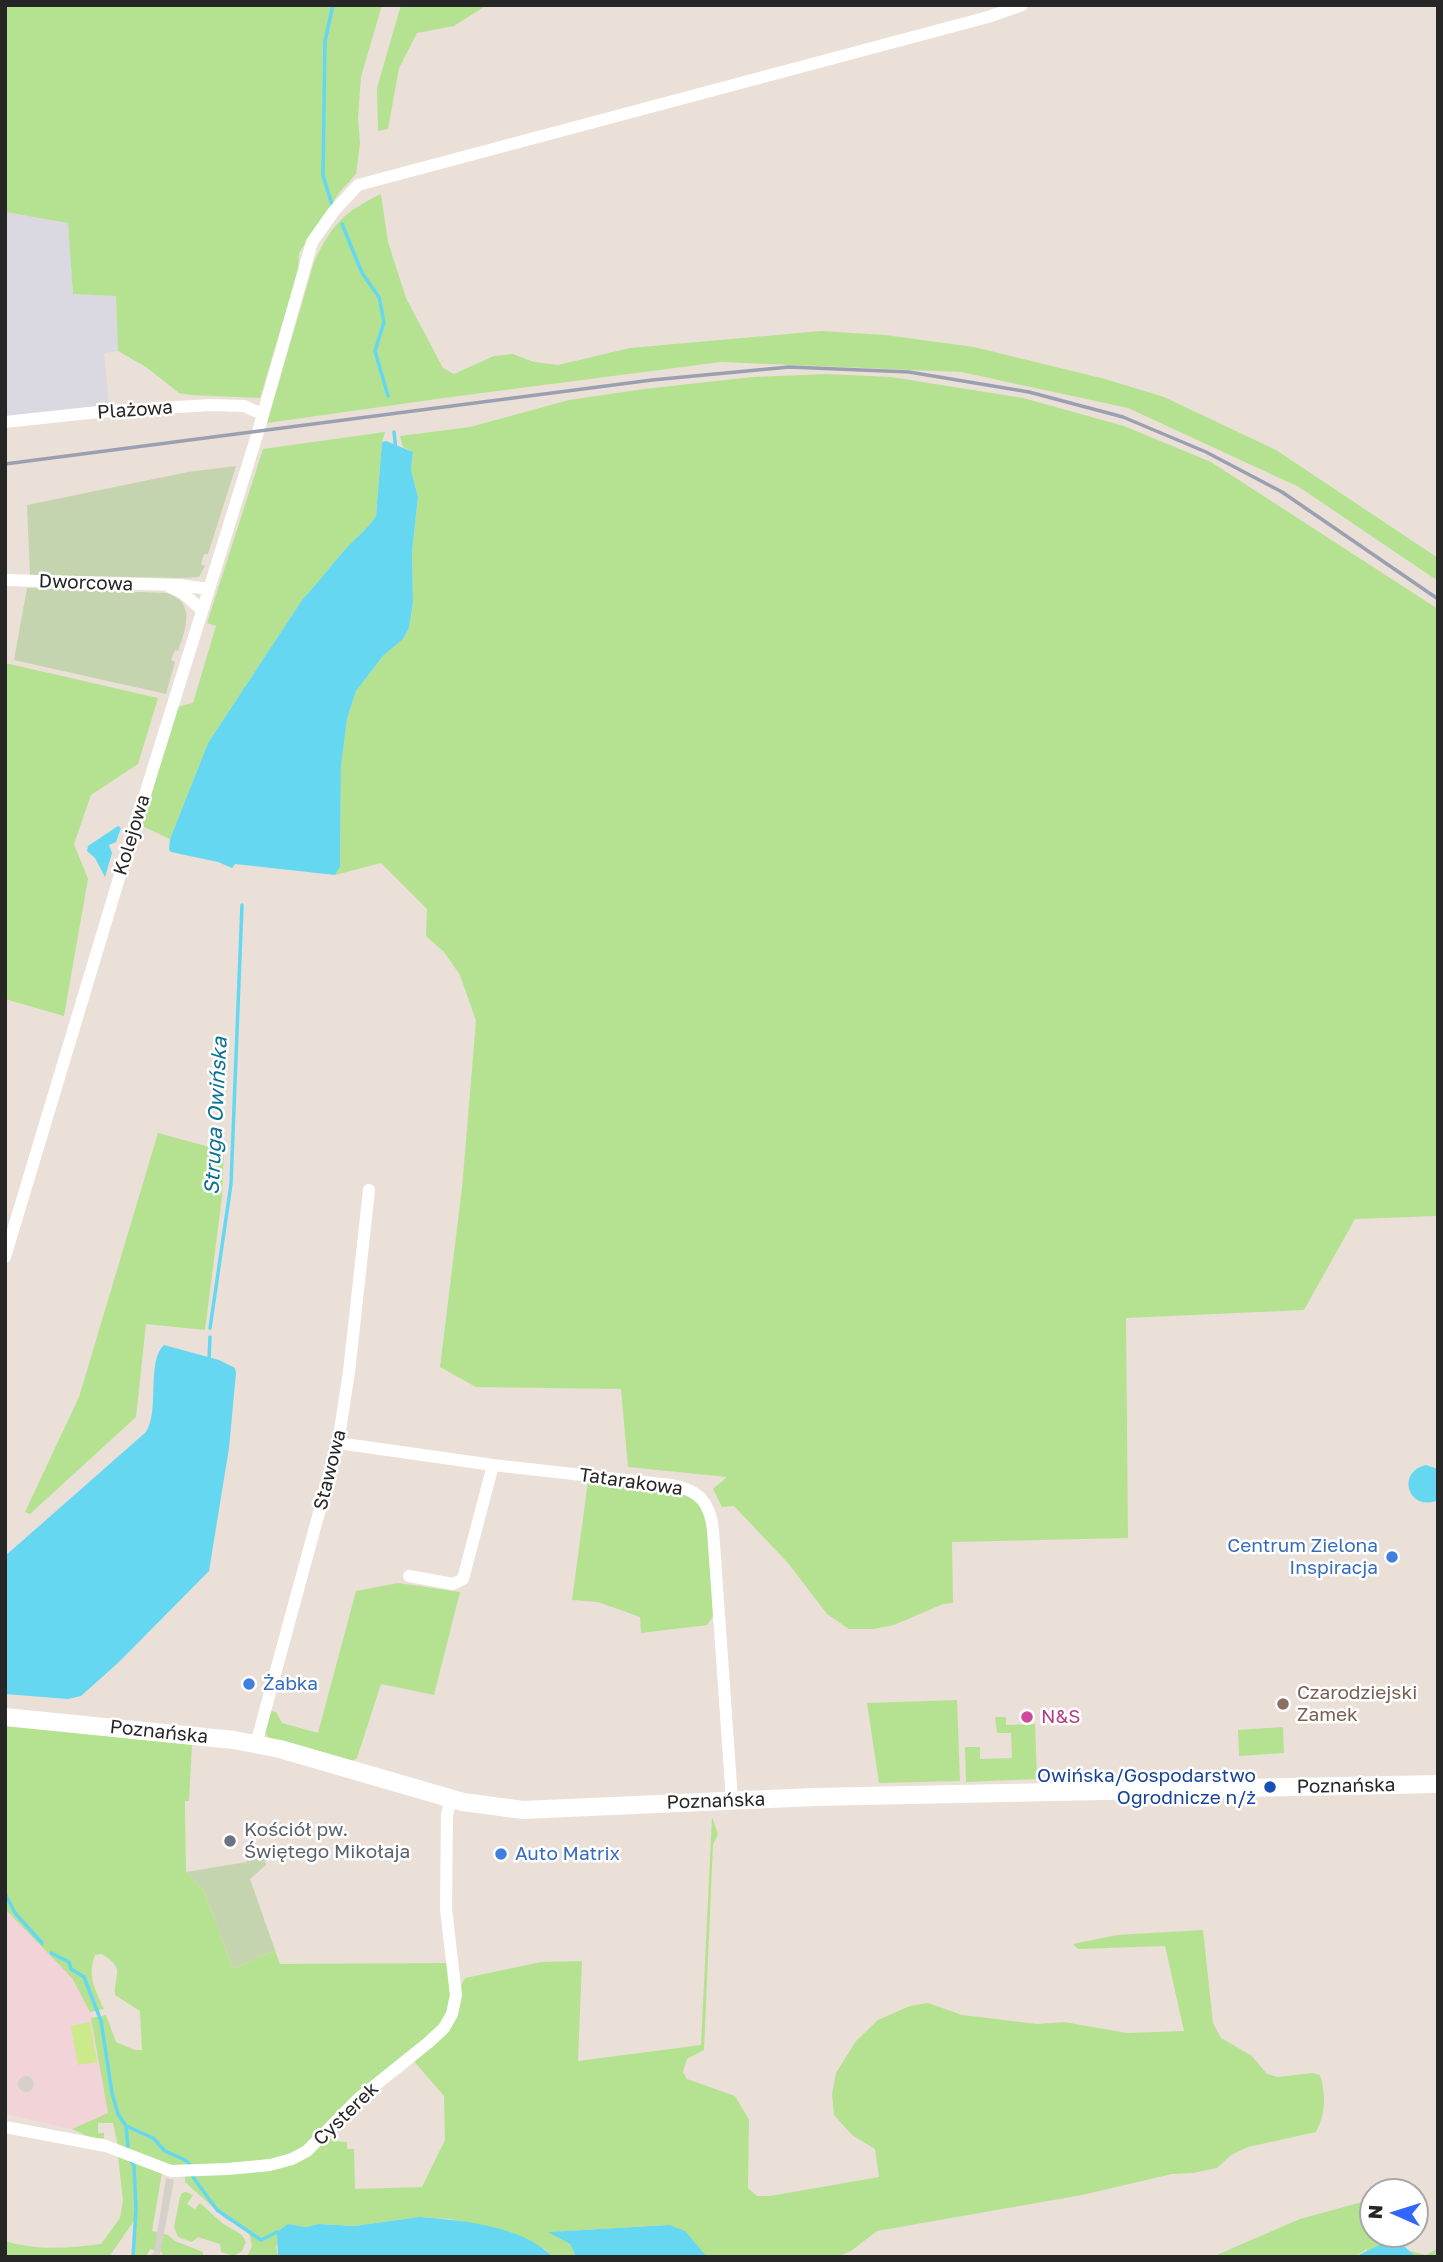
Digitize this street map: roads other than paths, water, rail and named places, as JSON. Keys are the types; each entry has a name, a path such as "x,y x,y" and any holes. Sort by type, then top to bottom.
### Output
{"main road":[{"name":"Poznańska","path":"5,1717 207,1736 256,1744 451,1798 488,1806 536,1810 732,1800 1438,1784"}],"street":[{"name":"Kolejowa","path":"5,1257 313,242 334,211 358,185 975,20 1022,5"},
{"name":"Plażowa","path":"5,422 110,411 210,405 244,406 262,414"},
{"name":"Dworcowa","path":"5,580 209,589"},
{"name":"Dworcowa","path":"166,586 184,594 202,610"},
{"name":"Stawowa","path":"256,1744 338,1443 349,1372 369,1190"},
{"name":"Tatarakowa","path":"338,1443 681,1487 697,1494 708,1504 713,1530 732,1800"},
{"path":"408,1576 453,1584 463,1579 493,1465"},
{"name":"Cysterek","path":"5,2127 106,2146 171,2171 270,2165 292,2159 307,2151 358,2099 444,2028 452,2014 456,1995 446,1909 447,1815 451,1798"}],"water":[{"path":"386,441 413,452 411,470 418,497 412,552 413,603 409,628 403,639 383,656 356,691 347,719 341,766 340,867 335,875 235,864 232,868 218,862 171,852 170,839 208,743 302,600 376,516 382,442"},
{"path":"118,826 121,828 116,842 109,845 112,853 105,877 95,858 87,851 88,846"},
{"path":"164,1345 219,1360 235,1368 236,1373 229,1448 209,1571 119,1662 81,1696 68,1699 5,1694 5,1556 146,1432 152,1411 156,1362"},
{"path":"1426,1465 1438,1469 1438,1500 1428,1503 1413,1496 1409,1483 1416,1469"},
{"path":"419,2217 472,2223 508,2232 525,2238 553,2257 278,2257 277,2232 288,2224 306,2227 319,2224 354,2226"},
{"path":"669,2225 685,2231 707,2257 576,2257 570,2244 548,2232"},
{"path":"1373,2248 1406,2248 1416,2257 1354,2257"}],"waterway":[{"name":"Struga Owińska","path":"332,205 323,175 325,41 333,5"},
{"path":"342,224 362,273 379,297 384,322 375,351 388,396"},
{"path":"394,432 396,451"},
{"name":"Struga Owińska","path":"210,1328 231,1184 242,905"},
{"name":"Struga Owińska","path":"209,1360 210,1337"},
{"name":"Struga Owińska","path":"5,1894 15,1913 42,1943"},
{"name":"Struga Owińska","path":"51,1953 69,1962 71,1969 84,1977 101,2021 112,2093 118,2114 126,2126 128,2147"},
{"path":"126,2126 153,2138 165,2151 192,2166"},
{"name":"Struga Owińska","path":"131,2161 134,2166 136,2209 133,2257"},
{"path":"193,2177 217,2210 261,2240 277,2232"}],"railway":[{"path":"5,464 652,380 789,367 909,372 1029,392 1123,417 1206,452 1282,492 1438,599"}],"place":[{"name":"Centrum Zielona Inspiracja","path":"1392,1557"},
{"name":"Żabka","path":"249,1684"},
{"name":"Czarodziejski Zamek","path":"1283,1704"},
{"name":"N&S","path":"1027,1717"},
{"name":"Owińska/Gospodarstwo Ogrodnicze n/ż","path":"1270,1787"},
{"name":"Kościół pw. Świętego Mikołaja","path":"230,1841"},
{"name":"Auto Matrix","path":"501,1854"}]}
